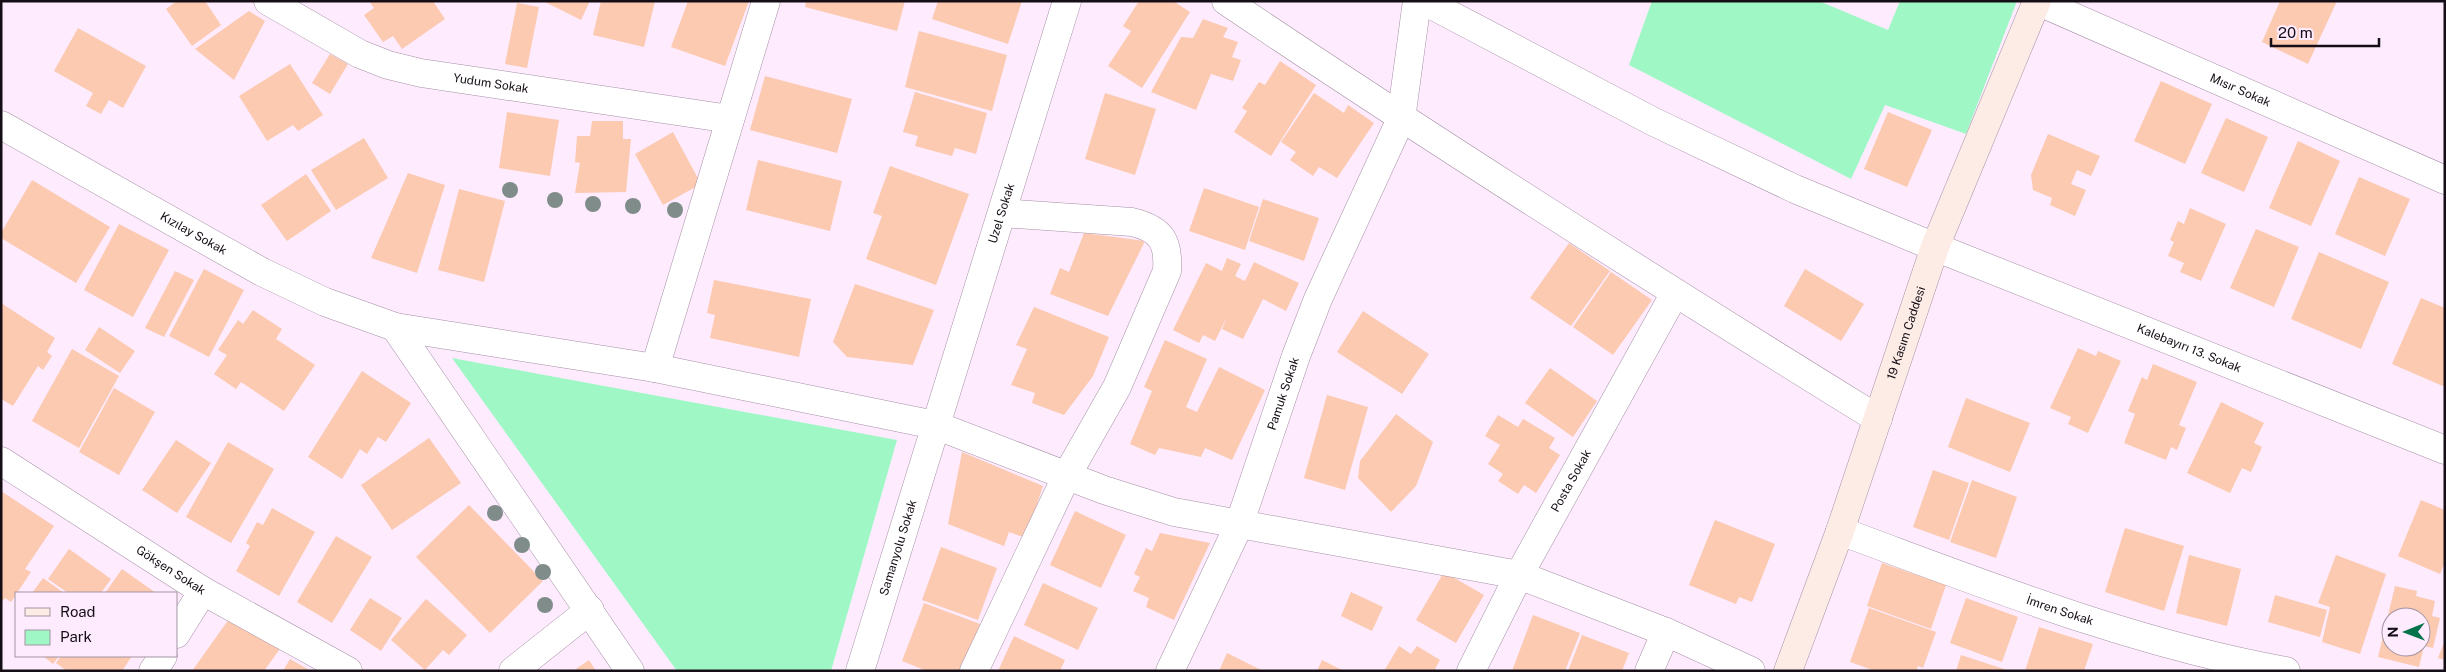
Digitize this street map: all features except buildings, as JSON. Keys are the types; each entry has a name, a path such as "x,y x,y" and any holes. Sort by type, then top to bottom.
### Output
{"street":[{"name":"Yudum Sokak","path":"268,1 360,54 388,65 421,73 730,119"},
{"path":"655,368 766,1"},
{"name":"Uzel Sokak","path":"935,425 1068,1"},
{"path":"1226,1 1401,119 1878,419"},
{"name":"Pamuk Sokak","path":"1170,671 1239,525 1296,356 1318,299 1401,119 1417,1"},
{"name":"Kalebayırı 13. Sokak","path":"1424,1 1663,126 1795,189 1935,247 2445,450"},
{"name":"19 Kasım Caddesi","path":"1788,671 1840,531 1935,247 2037,1"},
{"name":"Mısır Sokak","path":"2037,1 2445,180"},
{"name":"Kızılay Sokak","path":"1,125 262,272 325,302 395,327 655,368 935,425 1147,505 1239,525 1519,575 1666,632 1751,671"},
{"path":"974,671 1067,475 1117,387 1140,338 1162,288 1167,271 1168,255 1158,233 1147,226 1132,222 1002,213"},
{"name":"Posta Sokak","path":"1471,671 1519,575 1675,293"},
{"path":"395,327 630,671"},
{"name":"Samanyolu Sokak","path":"860,671 935,425"},
{"name":"Gökşen Sokak","path":"1,461 204,591 348,671"},
{"name":"İmren Sokak","path":"1840,531 2035,602 2144,639 2225,660 2286,671"},
{"path":"178,631 204,591"},
{"path":"513,671 590,610"},
{"path":"1649,671 1666,632"},
{"path":"153,671 162,657"}],"green space":[{"path":"1652,1 1819,1 1888,30 1900,1 2017,1 1966,134 1885,105 1851,179 1629,65"},
{"path":"452,358 897,440 831,671 677,671"}]}
